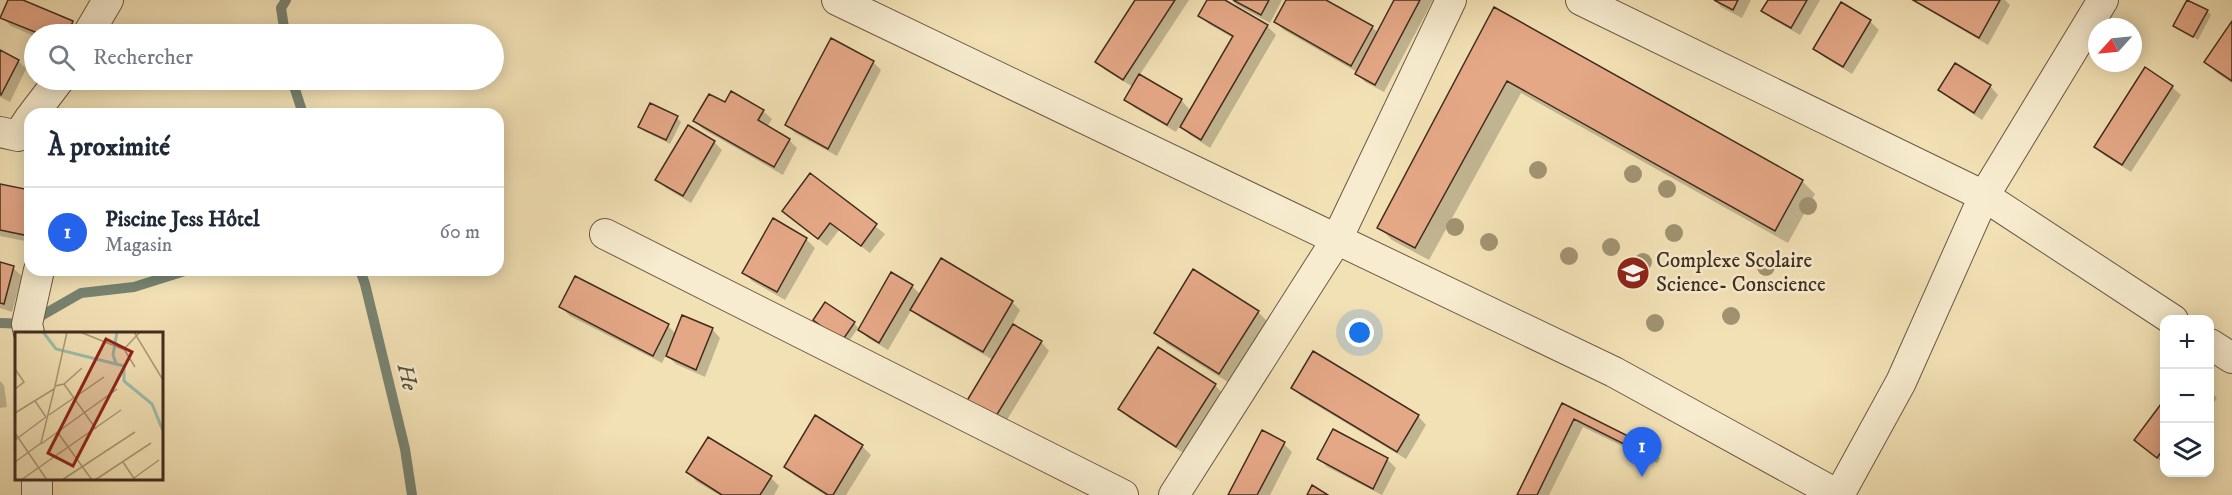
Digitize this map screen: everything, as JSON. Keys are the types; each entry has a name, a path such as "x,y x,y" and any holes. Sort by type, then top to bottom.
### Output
{"street":[{"path":"94,24 108,0"},
{"path":"837,0 1614,372 1838,495 1901,382 1984,196 2103,0"},
{"path":"1174,495 1338,239 1451,0"},
{"path":"1581,0 1984,196 2165,315"},
{"path":"36,108 51,90"},
{"path":"604,234 1123,495"},
{"path":"29,332 27,324 38,276"},
{"path":"2214,347 2232,358"}],"building":[{"path":"8,0 23,0 73,21 72,24 24,24 24,28 0,18"},
{"path":"1135,0 1175,0 1123,80 1095,62"},
{"path":"1207,0 1225,0 1268,25 1201,140 1180,127 1233,36 1198,16"},
{"path":"1233,0 1269,0 1261,15"},
{"path":"1286,0 1326,0 1373,26 1351,66 1274,22"},
{"path":"1394,0 1420,0 1375,85 1355,74"},
{"path":"1714,0 1738,0 1733,10"},
{"path":"1768,0 1807,0 1791,28 1761,11"},
{"path":"1913,0 2000,0 1979,38"},
{"path":"2187,0 2208,10 2193,37 2173,26"},
{"path":"1841,2 1871,20 1843,67 1813,49"},
{"path":"1494,7 1803,180 1775,231 1507,81 1415,248 1377,228"},
{"path":"2232,21 2232,81 2204,62"},
{"path":"831,38 874,61 828,149 785,125"},
{"path":"0,50 19,60 1,95 0,94"},
{"path":"1955,63 1991,85 1974,113 1938,90"},
{"path":"2145,67 2173,86 2122,165 2094,147"},
{"path":"1139,74 1182,99 1167,125 1124,100"},
{"path":"731,91 764,110 758,120 790,139 774,167 693,121 709,94 725,102"},
{"path":"650,103 678,116 666,140 638,127"},
{"path":"688,125 715,141 683,196 655,180"},
{"path":"810,173 877,224 861,246 830,223 818,239 782,211"},
{"path":"0,184 24,189 24,235 0,230"},
{"path":"773,218 807,238 777,292 742,273"},
{"path":"941,258 1013,301 983,352 910,310"},
{"path":"0,262 14,266 4,304 0,303"},
{"path":"1193,269 1259,311 1219,374 1154,333"},
{"path":"891,272 913,285 879,343 858,330"},
{"path":"575,276 669,324 653,356 559,307"},
{"path":"825,302 855,322 842,341 813,320"},
{"path":"682,315 713,328 696,370 666,356"},
{"path":"1013,324 1042,341 993,421 965,404"},
{"path":"1158,347 1216,384 1176,447 1118,409"},
{"path":"1313,351 1419,415 1397,452 1291,388"},
{"path":"1562,403 1652,448 1648,456 1574,419 1537,495 1517,495"},
{"path":"2160,405 2160,454 2157,458 2134,440"},
{"path":"815,415 863,445 833,495 828,495 784,467"},
{"path":"1333,429 1388,458 1373,489 1317,459"},
{"path":"1262,430 1285,442 1257,495 1228,495"},
{"path":"708,437 772,476 760,495 722,495 686,472"},
{"path":"1312,485 1328,495 1307,495"}],"waterway":[{"name":"He","path":"283,24 281,8 286,0"},
{"name":"He","path":"295,90 301,108"},
{"path":"0,323 27,324 81,293 134,287 169,276"},
{"name":"He","path":"362,276 405,449 412,495"}],"place":[{"name":"Complexe Scolaire Science- Conscience","path":"1633,273"},
{"name":"Piscine Jess Hôtel","path":"1642,477"}]}
